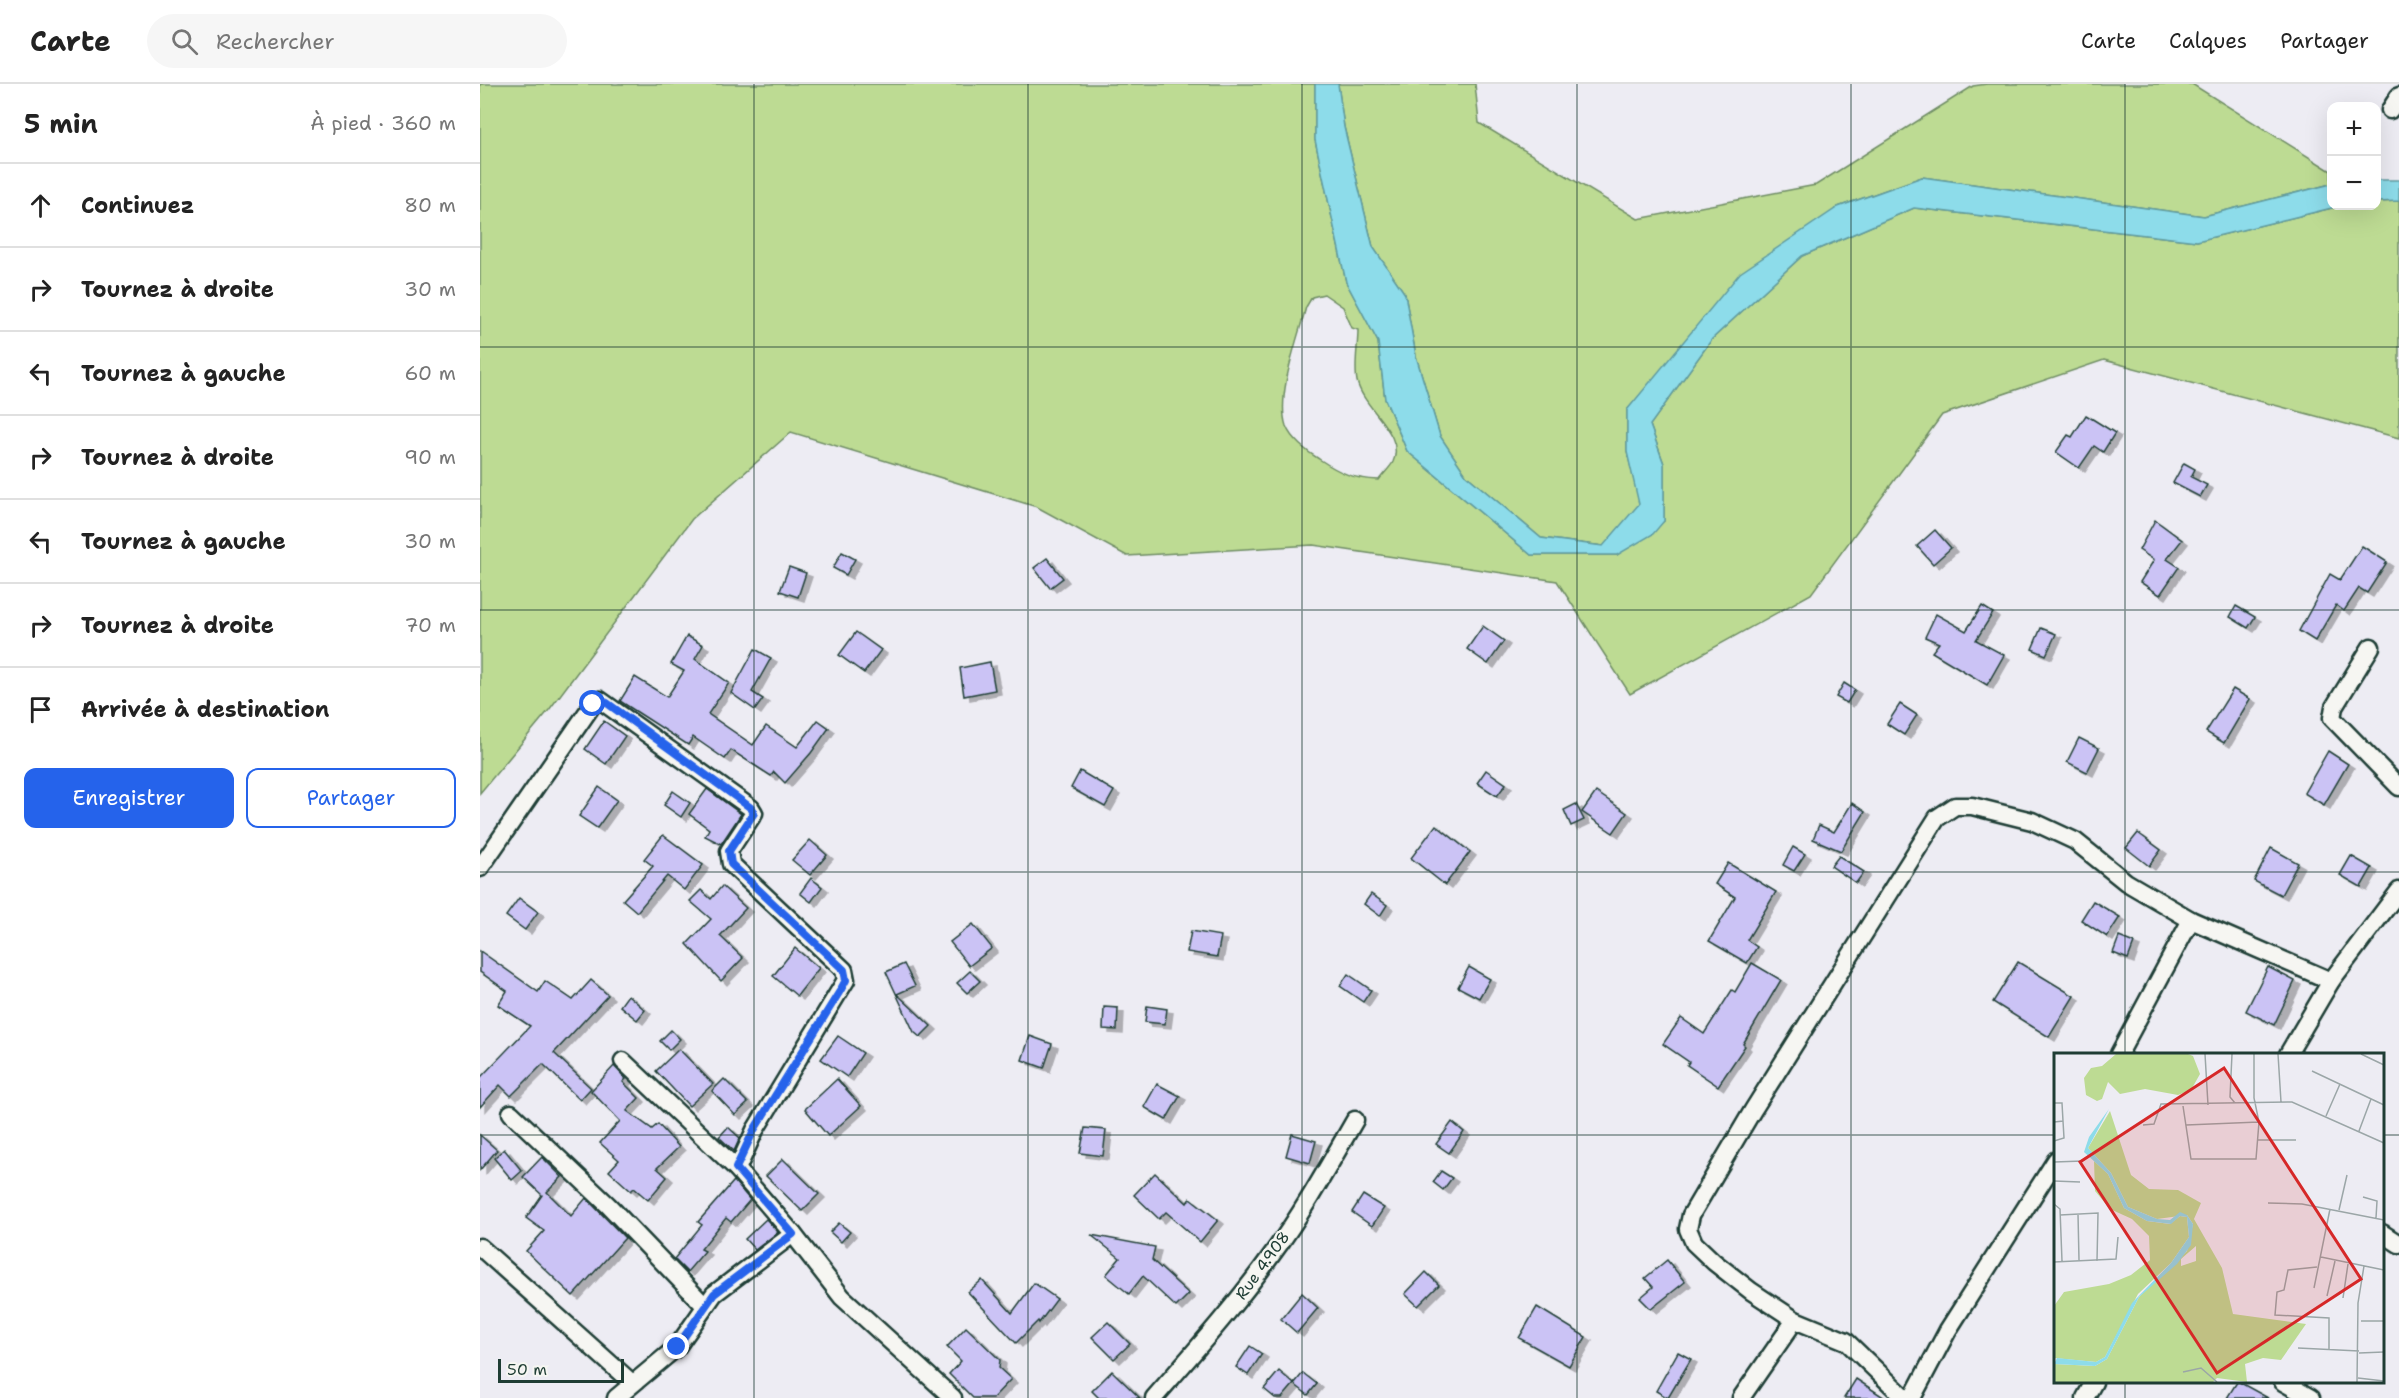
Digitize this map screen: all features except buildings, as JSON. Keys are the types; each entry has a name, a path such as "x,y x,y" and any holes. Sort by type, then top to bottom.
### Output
{"street":[{"path":"2390,110 2399,96"},
{"path":"2371,647 2334,707 2332,718 2399,787"},
{"path":"480,868 593,704 600,700 751,808 754,813 751,820 729,851 731,864 844,970 846,980 754,1130 736,1168"},
{"path":"1905,1398 1846,1341 1795,1320 1751,1291 1694,1243 1688,1229 1691,1215 1771,1080 1937,818 1955,806 1972,806 2032,821 2075,840 2126,882 2191,920 2331,981"},
{"path":"2289,1053 2331,981 2399,891"},
{"path":"2120,1053 2191,920"},
{"path":"623,1061 736,1168 793,1234 842,1297 953,1398"},
{"path":"511,1113 608,1205 704,1305"},
{"name":"Rue 4.908","path":"1154,1398 1208,1336 1274,1252 1316,1187 1355,1120"},
{"path":"1912,1398 1948,1330 2054,1162"},
{"path":"616,1398 677,1347 704,1305 714,1294 793,1234"},
{"path":"2384,1234 2399,1244"},
{"path":"480,1247 632,1383"},
{"path":"1741,1398 1795,1320"},
{"path":"2085,1398 2093,1383"},
{"path":"2285,1383 2311,1398"}],"green space":[{"path":"480,84 1315,84 1315,140 1346,282 1378,342 1385,399 1407,451 1531,555 1617,555 1664,521 1664,464 1650,425 1712,339 1802,256 1914,208 2197,241 2327,209 2381,210 2381,202 2399,201 2399,438 2104,360 1942,415 1811,594 1630,694 1557,581 1313,545 1127,556 1037,507 791,432 692,519 549,710 480,793","holes":["1324,294 1343,307 1352,328 1358,330 1357,381 1367,402 1394,441 1393,462 1379,480 1354,477 1334,468 1300,445 1286,426 1284,414 1286,383 1306,307 1312,297"]},
{"path":"1338,84 1475,84 1479,123 1638,219 1816,185 1973,86 1987,84 2192,84 2327,168 2327,185 2204,216 1922,177 1838,207 1660,373 1627,410 1627,452 1640,504 1604,546 1541,538 1466,475 1440,436 1416,356 1405,294 1373,247 1344,127"}],"water":[{"path":"1315,84 1338,84 1344,127 1373,247 1405,294 1416,356 1440,436 1466,475 1541,538 1603,546 1639,504 1627,452 1627,410 1740,273 1838,207 1922,177 2204,216 2327,185 2327,209 2197,241 1914,208 1802,256 1712,339 1650,425 1664,464 1664,521 1653,534 1617,555 1531,555 1407,451 1385,399 1378,342 1346,282 1315,140"},
{"path":"2381,180 2399,180 2399,201 2381,202"}],"route":[{"path":"593,704 600,700 607,703 751,808 754,813 751,820 729,851 731,864 844,970 846,980 754,1130 736,1168 793,1234 714,1294 704,1305 677,1347"}]}
